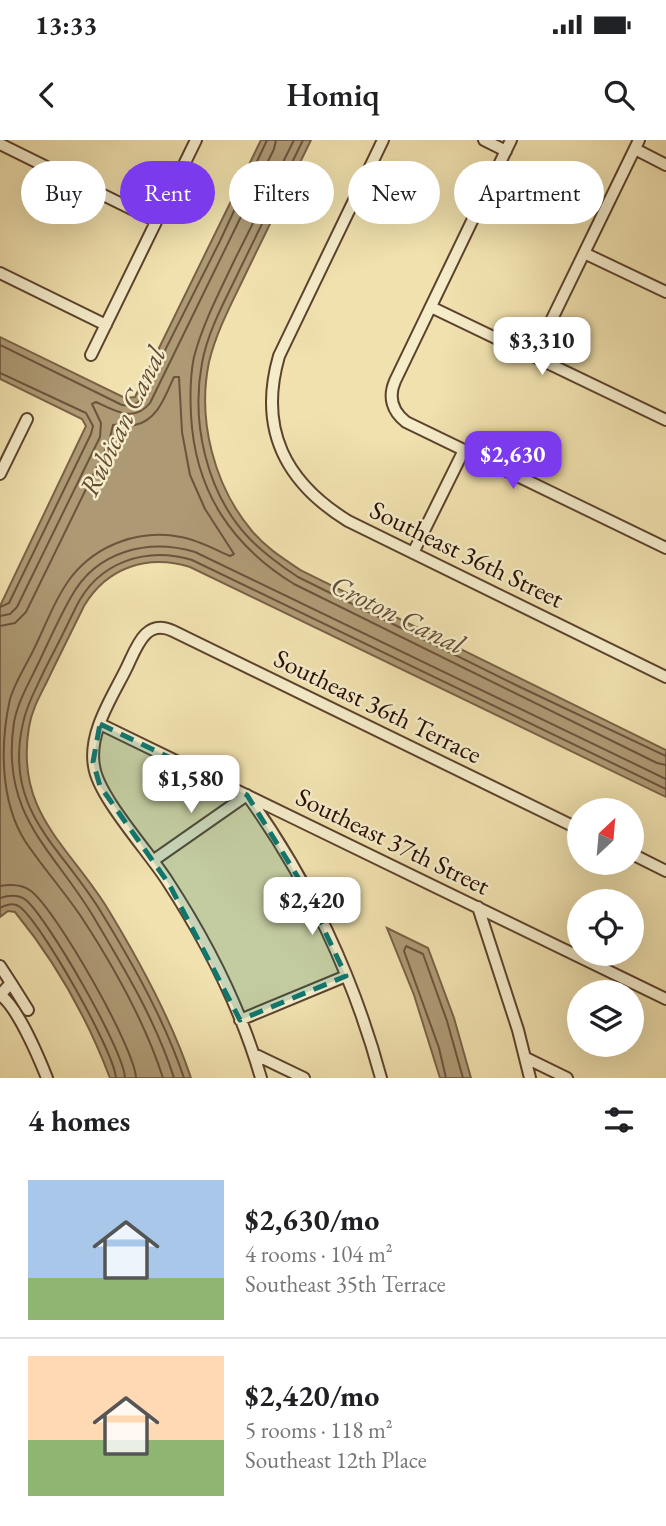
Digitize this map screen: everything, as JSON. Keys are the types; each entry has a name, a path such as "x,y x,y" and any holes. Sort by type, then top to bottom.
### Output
{"street":[{"path":"186,161 196,140"},
{"name":"Southeast 36th Street","path":"383,140 279,356 272,391 273,415 277,439 286,460 298,479 319,502 348,521 666,677"},
{"path":"484,140 506,151"},
{"path":"511,140 393,386 392,403 396,413 406,422 666,548"},
{"path":"0,144 120,203"},
{"path":"534,356 637,144 666,165"},
{"path":"91,355 155,224"},
{"path":"584,253 666,292"},
{"path":"0,273 106,325"},
{"path":"431,307 666,421"},
{"path":"0,474 27,419"},
{"path":"0,443 12,449"},
{"path":"414,553 464,450"},
{"name":"Southeast 36th Terrace","path":"100,724 143,636 149,629 156,627 173,631 567,822"},
{"path":"100,724 93,754 97,780 153,860 204,942 240,1020 261,1078"},
{"name":"Southeast 37th Street","path":"100,724 666,999"},
{"path":"153,860 247,794 270,827 304,887 346,976 368,1032 381,1078"},
{"path":"644,860 666,871"},
{"path":"478,907 530,1078"},
{"path":"0,966 28,1010"},
{"path":"240,1020 346,976"},
{"path":"12,983 0,995 24,1029 47,1078"},
{"path":"254,1054 304,1078"},
{"path":"526,1058 567,1078"}],"highlighted area":[{"path":"100,724 247,795 304,887 346,976 240,1020 169,884 100,786 93,762"}],"water":[{"path":"261,140 311,140 301,161 251,161"},
{"name":"Rubican Canal","path":"229,205 229,224 270,224 216,338 206,384 205,407 212,451 228,494 252,531 263,543 302,571 666,750 666,797 190,567 174,563 144,563 117,573 93,593 84,606 35,706 30,720 27,756 30,782 47,824 106,906 130,947 164,1011 191,1078 110,1078 92,1034 44,950 15,912 8,911 0,917 0,606 86,426 82,419 0,379 0,337 125,398 135,397"},
{"path":"387,928 428,948 454,1018 471,1078 440,1078 414,995"}],"water label":[{"name":"Croton Canal","path":"398,614"}]}
